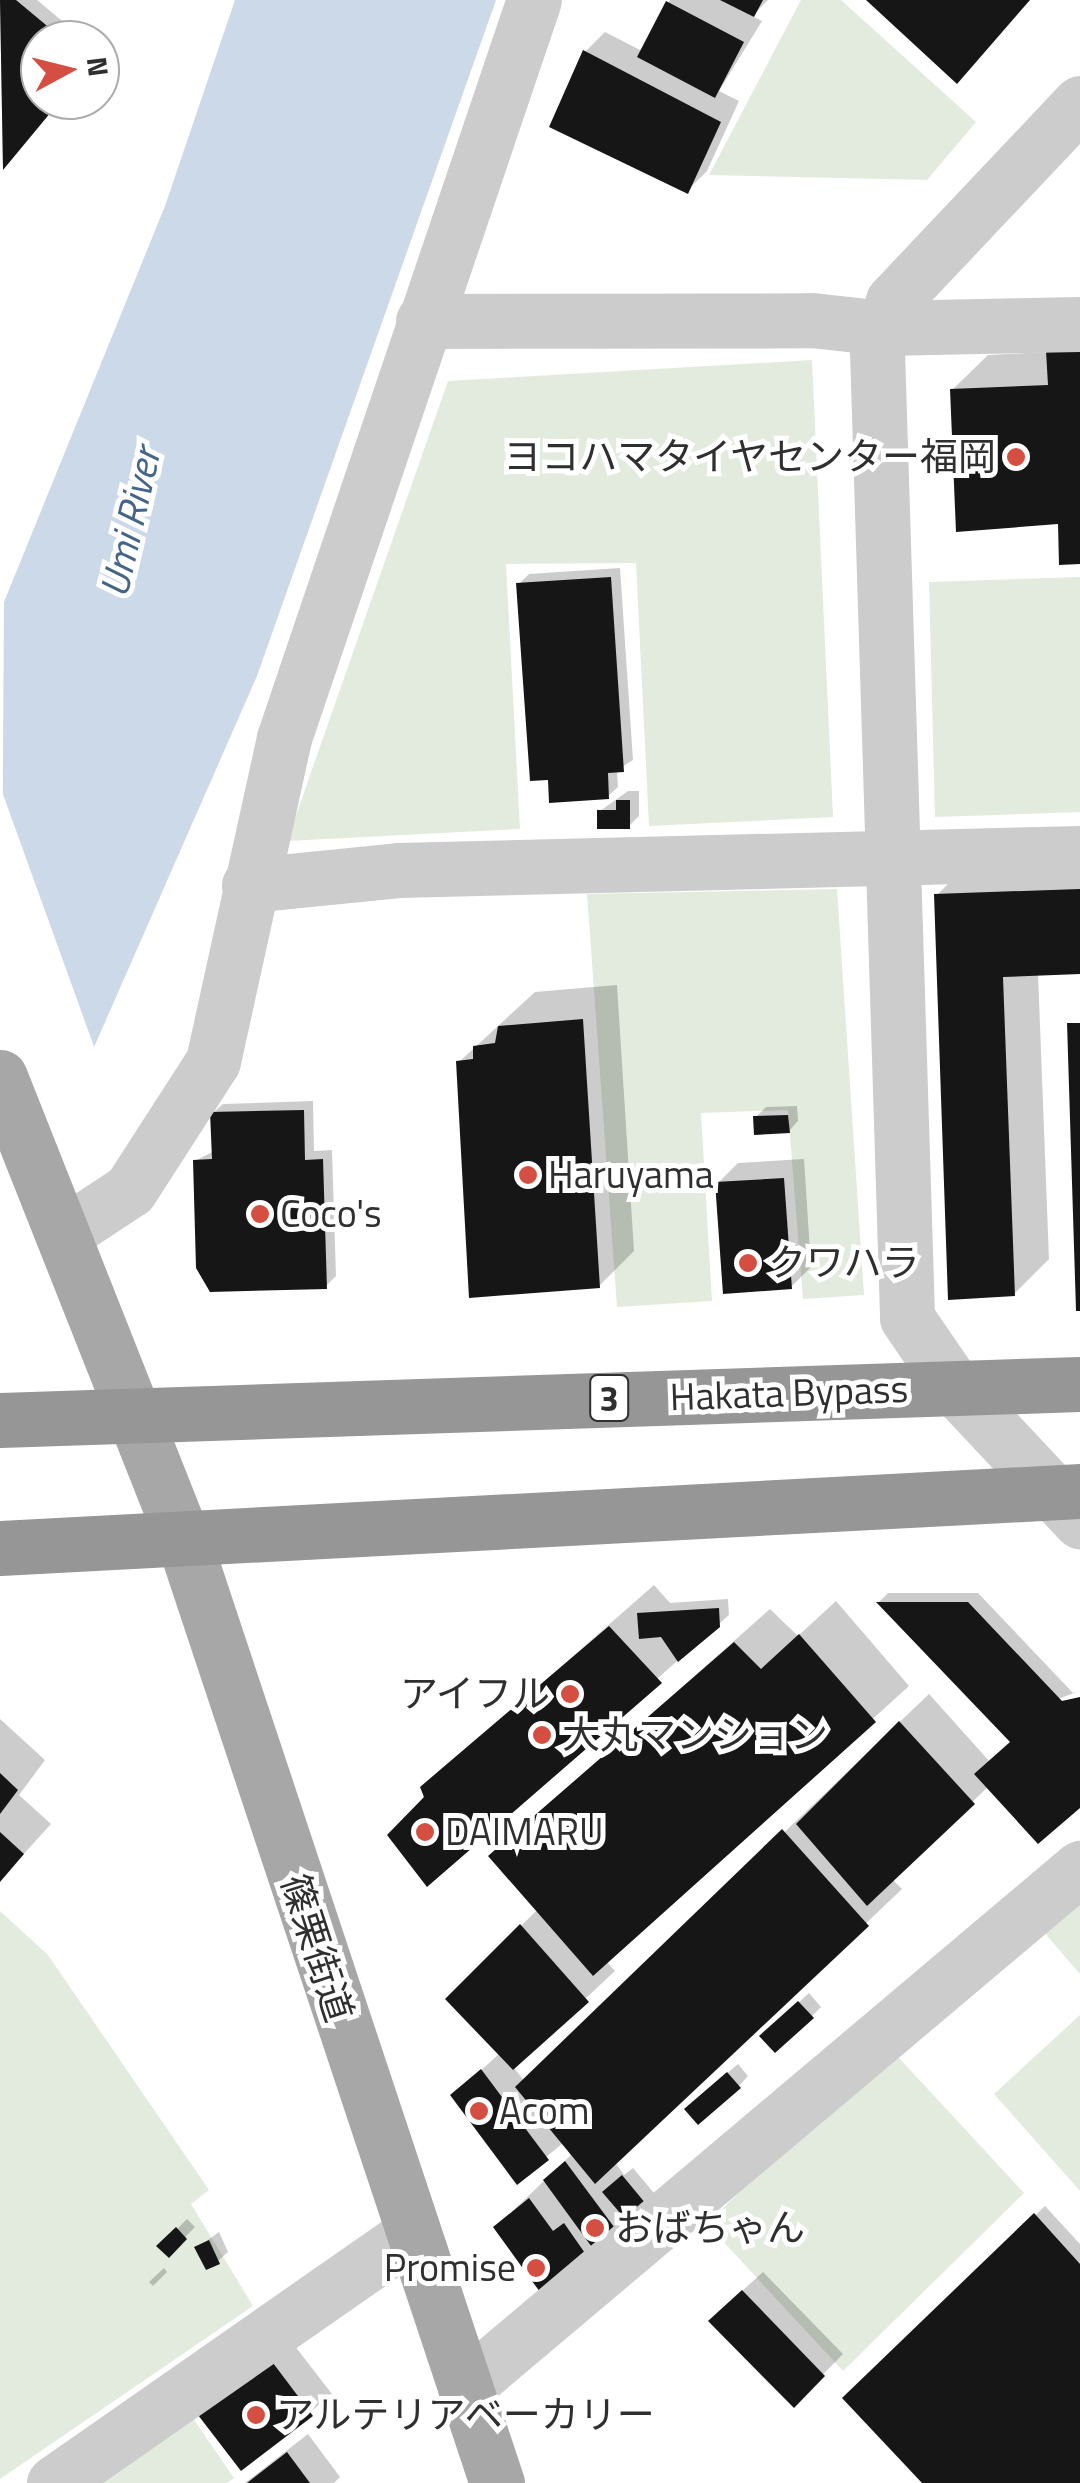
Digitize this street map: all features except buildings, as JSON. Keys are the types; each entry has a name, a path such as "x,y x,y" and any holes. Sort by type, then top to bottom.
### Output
{"highway":[{"name":"Hakata Bypass","path":"137,1413 1080,1384"},
{"name":"3","path":"0,1420 137,1413"},
{"path":"0,1548 1071,1501"}],"main road":[{"name":"篠栗街道","path":"0,1078 137,1413 184,1540 410,2234 496,2483"}],"street":[{"path":"63,1234 130,1190 213,1061 284,738 534,0"},
{"path":"1071,1501 955,1388 907,1318 877,350 893,301 1080,103"},
{"path":"423,321 812,320 884,328 1080,324"},
{"path":"249,885 398,870 1080,853"},
{"path":"465,2387 1080,1868"},
{"path":"54,2483 410,2234"}],"shaded area":[{"path":"801,0 841,0 976,122 927,180 709,175"},
{"path":"812,360 833,817 649,826 636,563 506,564 520,829 287,841 448,381"},
{"path":"1080,577 1080,812 935,817 929,582"},
{"path":"837,889 864,1295 803,1299 788,1110 701,1113 712,1301 617,1307 587,894"},
{"path":"1080,1888 1080,1974 1037,1924"},
{"path":"0,1911 48,1955 209,2190 191,2204 253,2306 0,2479"},
{"path":"1080,2015 1080,2191 994,2094"},
{"path":"888,2046 1024,2193 843,2371 707,2224"},
{"path":"190,2414 234,2478 227,2483 90,2483"}],"water":[{"name":"Umi River","path":"235,0 496,0 257,676 91,1054 0,1228 4,602 165,206"}],"pier":[{"path":"0,786 97,1055 0,1234"}],"place":[{"name":"ヨコハマタイヤセンター福岡","path":"1016,457"},
{"name":"Haruyama","path":"528,1175"},
{"name":"Coco's","path":"260,1214"},
{"name":"クワハラ","path":"748,1263"},
{"name":"アイフル","path":"570,1694"},
{"name":"大丸マンション","path":"542,1735"},
{"name":"DAIMARU","path":"425,1832"},
{"name":"Acom","path":"479,2111"},
{"name":"おばちゃん","path":"595,2228"},
{"name":"Promise","path":"536,2268"},
{"name":"アルテリアベーカリー","path":"256,2415"}]}
